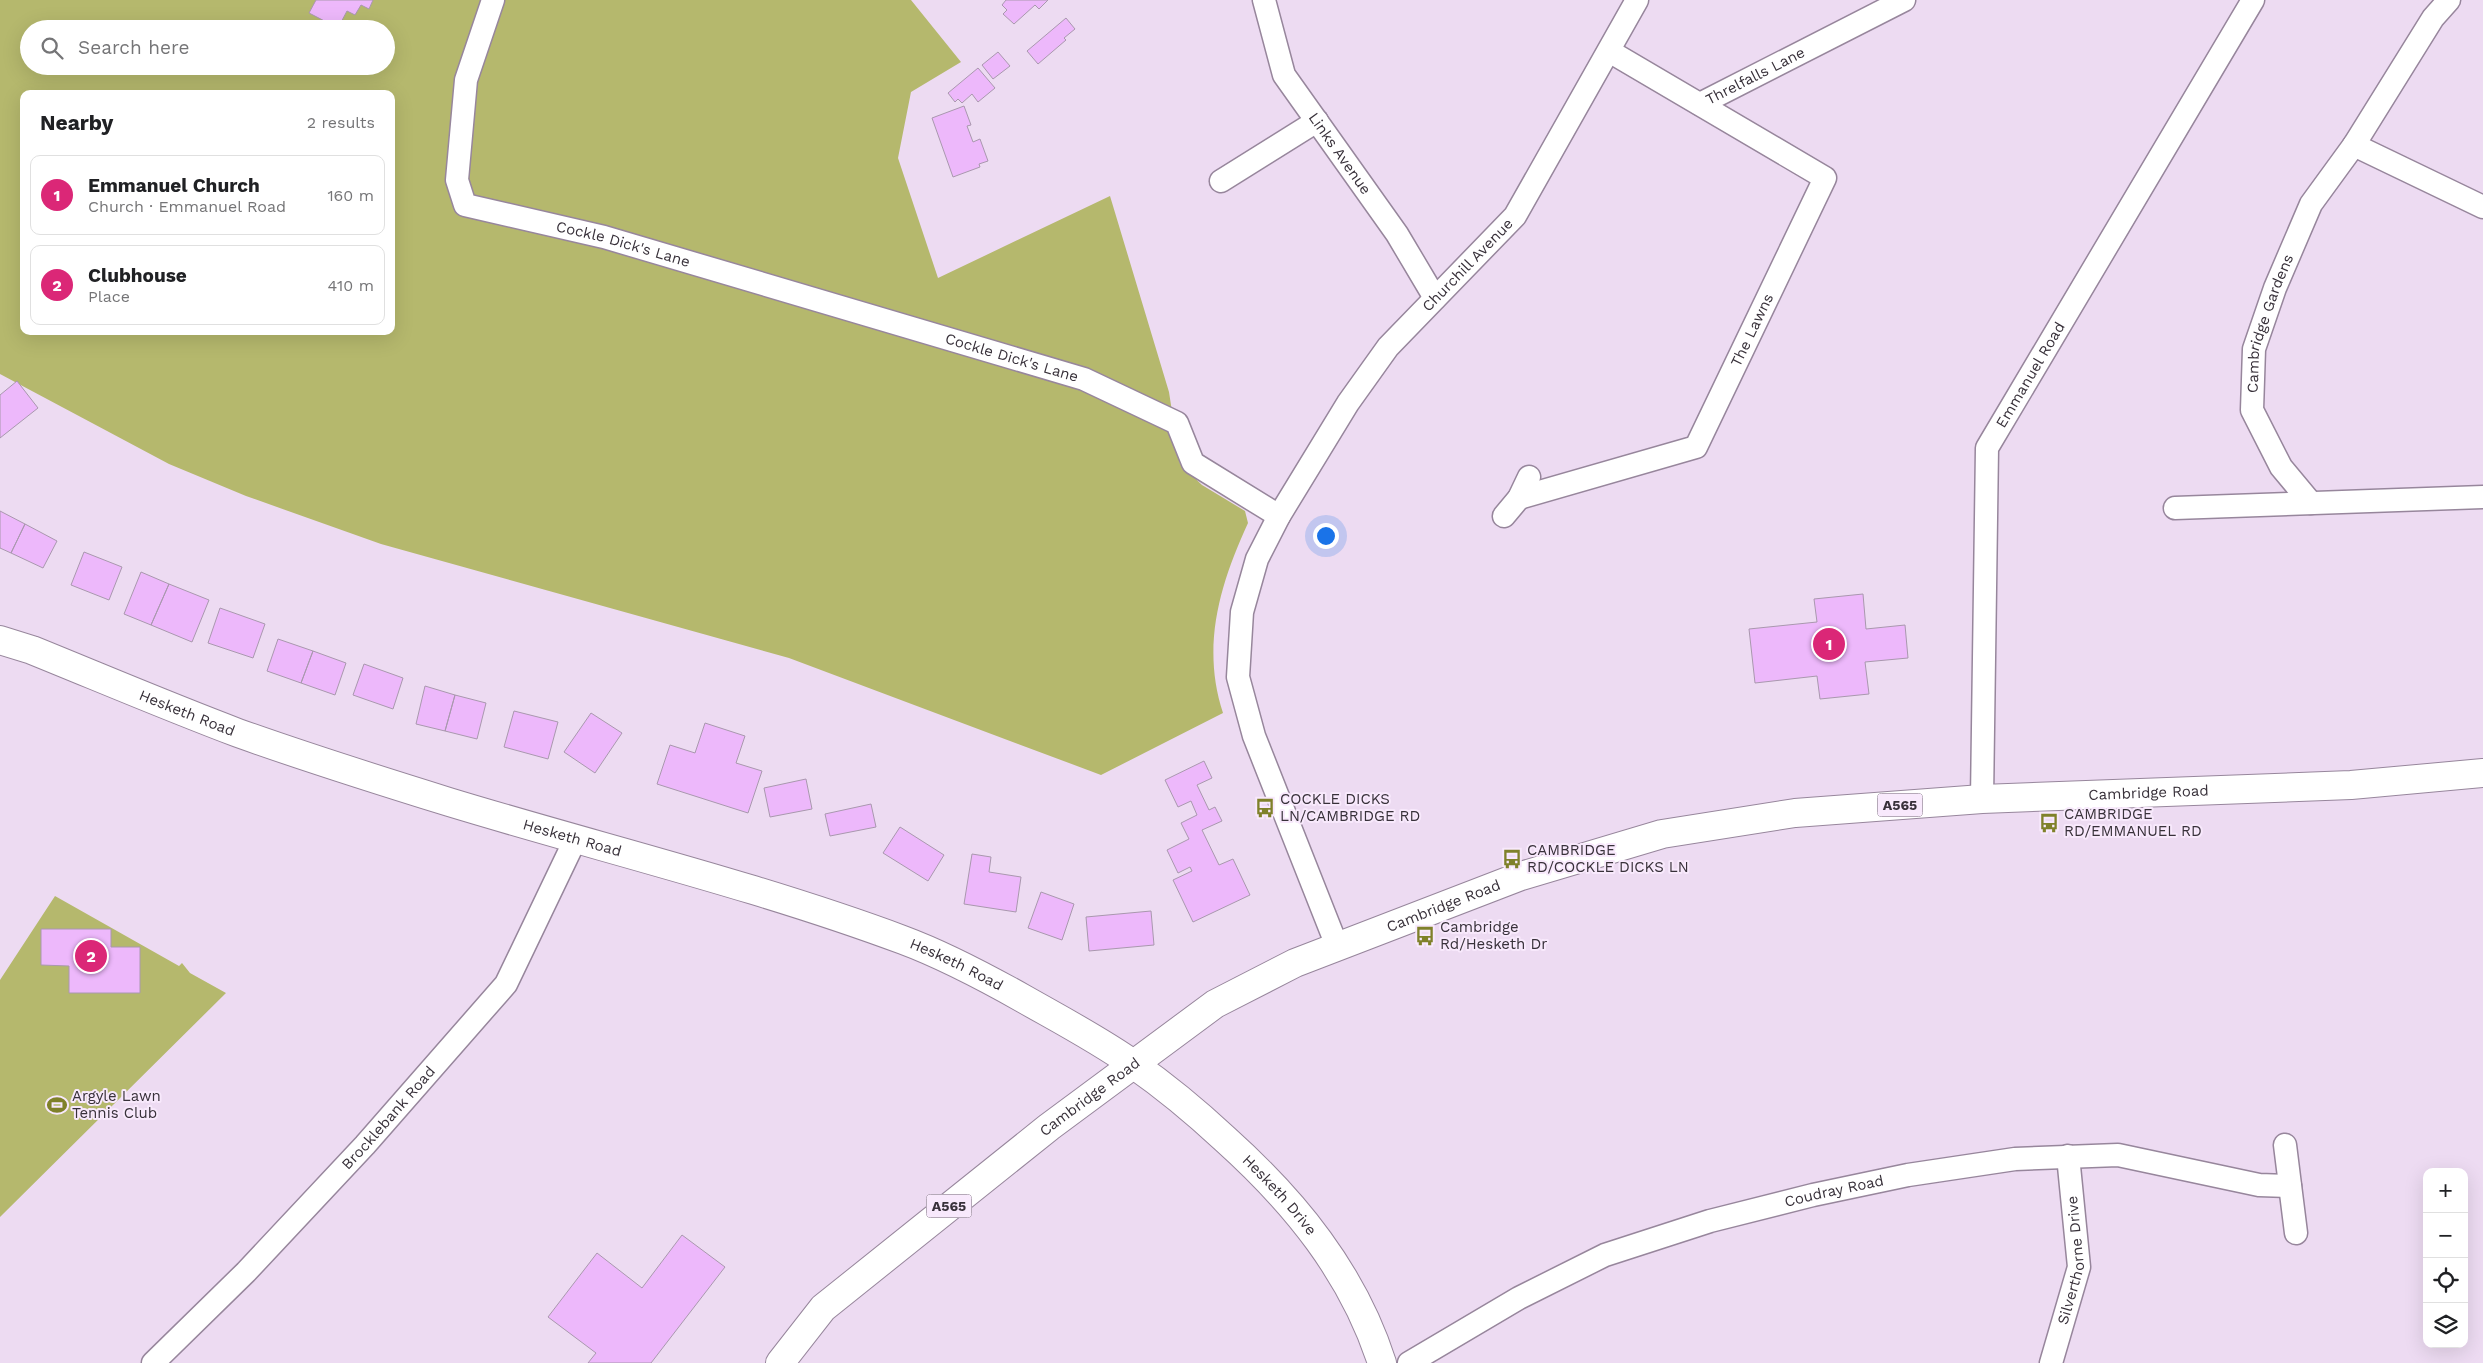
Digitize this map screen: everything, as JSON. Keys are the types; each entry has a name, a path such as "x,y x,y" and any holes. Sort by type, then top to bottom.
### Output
{"main road":[{"name":"Hesketh Road","path":"0,640 32,650 236,732 327,764 478,810 705,875 905,941 971,969 1132,1063"},
{"name":"Cambridge Road","path":"780,1363 823,1308 1049,1127 1132,1063 1215,1004 1296,963 1521,876 1662,834 1795,813 1982,799 2351,786 2483,773"},
{"name":"Hesketh Drive","path":"1132,1063 1201,1117 1250,1161 1292,1206 1324,1247 1355,1294 1371,1328 1382,1363"}],"street":[{"name":"Cockle Dick's Lane","path":"493,0 466,80 457,180 465,205 604,237 1084,379 1177,423 1193,463 1278,516"},
{"name":"Links Avenue","path":"1264,0 1284,74 1397,234 1436,298"},
{"name":"Churchill Avenue","path":"1278,516 1354,395 1388,348 1515,216 1638,0"},
{"name":"Threlfalls Lane","path":"1609,51 1700,104 1904,0"},
{"name":"Emmanuel Road","path":"1982,799 1987,448 2253,0"},
{"name":"Cambridge Gardens","path":"2311,503 2281,467 2252,410 2254,349 2275,288 2311,204 2354,145 2433,18 2449,0"},
{"name":"The Lawns","path":"1519,498 1696,447 1825,178 1700,104"},
{"path":"1222,181 1317,121"},
{"path":"2354,145 2483,207"},
{"path":"1504,516 1519,498 1529,477"},
{"path":"2175,508 2483,497"},
{"path":"1278,516 1257,559 1242,612 1238,678 1254,736 1337,946"},
{"name":"Brocklebank Road","path":"153,1363 246,1272 365,1145 506,984 576,838"},
{"path":"2285,1145 2296,1233"},
{"name":"Coudray Road","path":"1409,1363 1519,1298 1605,1255 1710,1221 1813,1195 1908,1175 2015,1159 2118,1155 2259,1185 2290,1186"},
{"name":"Silverthorne Drive","path":"2051,1363 2079,1267 2068,1156"}],"green space":[{"path":"0,0 911,0 961,62 911,92 898,158 938,278 1110,196 1169,392 1180,464 1202,485 1245,511 1248,523 1229,569 1217,616 1214,664 1223,713 1101,775 789,658 381,544 246,496 169,464 0,374"},
{"name":"Argyle Lawn Tennis Club","path":"55,896 179,966 182,963 190,973 226,993 0,1217 0,980"}],"building":[{"path":"316,0 373,0 369,9 361,5 355,15 347,11 342,20 323,20 309,13"},
{"path":"1006,0 1048,0 1039,9 1035,5 1014,24 1003,14 1007,10 1002,5"},
{"path":"1066,18 1075,29 1064,38 1066,40 1038,64 1027,51"},
{"path":"998,52 1010,66 993,79 982,65"},
{"path":"978,68 995,88 978,102 972,94 962,103 958,99 955,102 948,93"},
{"path":"964,106 971,125 967,126 973,142 980,139 988,161 979,164 980,167 953,177 932,118"},
{"path":"17,381 38,408 0,438 0,395"},
{"path":"0,511 25,524 11,553 0,548"},
{"path":"25,524 57,541 43,568 11,553"},
{"path":"84,552 122,567 109,600 71,585"},
{"path":"141,572 169,584 151,625 124,614"},
{"path":"169,584 209,600 192,642 151,625"},
{"path":"1863,594 1866,629 1905,625 1908,658 1865,662 1869,694 1820,699 1817,676 1755,683 1749,629 1817,622 1814,599"},
{"path":"220,608 265,624 253,658 208,643"},
{"path":"278,639 313,651 301,683 267,671"},
{"path":"313,651 346,663 335,695 301,683"},
{"path":"364,664 403,678 393,709 353,695"},
{"path":"425,686 455,695 445,731 416,724"},
{"path":"455,695 486,703 477,739 445,731"},
{"path":"514,711 558,722 548,759 504,747"},
{"path":"591,713 622,733 595,773 564,752"},
{"path":"705,723 745,736 736,763 762,771 748,813 657,784 670,745 695,753"},
{"path":"1204,761 1212,778 1197,785 1209,810 1215,807 1222,821 1202,830 1219,865 1233,859 1250,895 1193,922 1173,880 1192,871 1190,867 1178,873 1167,850 1189,839 1181,823 1197,815 1191,801 1178,807 1165,780"},
{"path":"806,779 812,809 770,817 764,788"},
{"path":"871,804 876,827 830,836 825,814"},
{"path":"900,827 944,855 928,881 883,853"},
{"path":"972,854 991,857 989,872 1021,877 1016,912 964,904"},
{"path":"1041,892 1074,904 1062,940 1028,928"},
{"path":"1151,911 1154,945 1089,951 1086,917"},
{"path":"41,929 111,929 111,947 140,947 140,993 69,993 69,966 41,965"},
{"path":"682,1235 725,1267 651,1363 588,1363 596,1353 548,1317 597,1253 642,1288"}],"place":[{"name":"Emmanuel Church","path":"1829,644"},
{"name":"COCKLE DICKS LN/CAMBRIDGE RD","path":"1265,808"},
{"name":"CAMBRIDGE RD/EMMANUEL RD","path":"2049,823"},
{"name":"CAMBRIDGE RD/COCKLE DICKS LN","path":"1512,859"},
{"name":"Cambridge Rd/Hesketh Dr","path":"1425,936"},
{"name":"Clubhouse","path":"91,956"},
{"name":"Argyle Lawn Tennis Club","path":"57,1105"}]}
